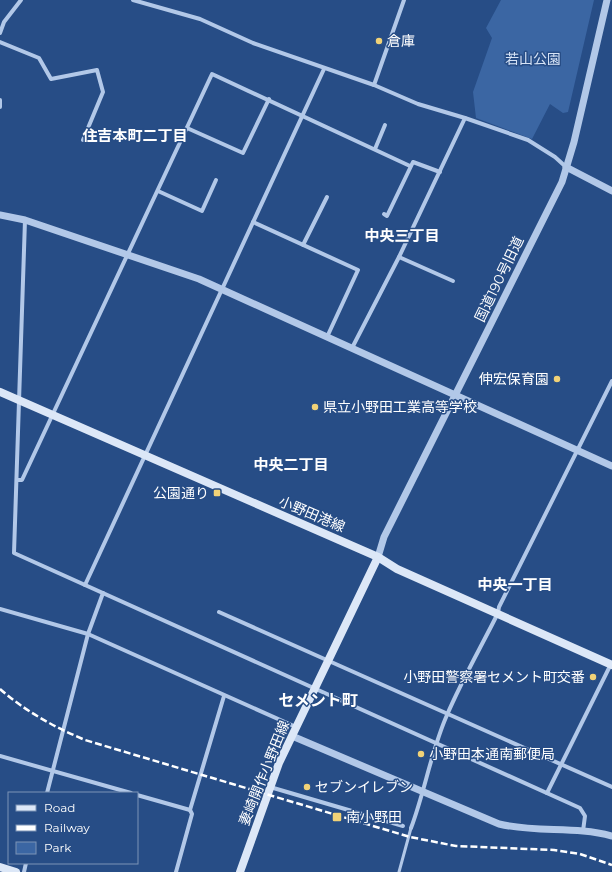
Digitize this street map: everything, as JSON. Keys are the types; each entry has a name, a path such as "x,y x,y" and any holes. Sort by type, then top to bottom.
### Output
{"main road":[{"name":"小野田港線","path":"0,392 378,557 397,569 611,665"},
{"name":"妻崎開作小野田線","path":"240,872 270,787 292,736 378,557"},
{"path":"0,867 16,872"}],"street":[{"path":"0,33 4,22 21,0"},
{"path":"133,0 200,19 253,43 324,69 374,85 418,104 465,118 528,140 555,157 566,167 612,191"},
{"path":"374,85 404,0"},
{"name":"国道190号旧道","path":"378,557 384,537 562,182 574,142 607,0"},
{"path":"0,42 39,58 52,79 97,70 103,92 83,140"},
{"path":"85,585 253,222 304,116 324,69"},
{"path":"17,480 22,480 212,74 269,99 410,166"},
{"path":"187,128 243,153 269,99"},
{"path":"0,100 0,107"},
{"path":"352,348 400,257 465,118"},
{"path":"375,149 385,125"},
{"path":"384,214 387,216 413,162 440,172"},
{"path":"158,191 202,211 216,180"},
{"path":"303,245 327,197"},
{"path":"0,215 25,220 199,279 578,449 612,466"},
{"path":"25,220 14,553 580,808 584,812 583,832"},
{"path":"253,222 358,270 327,337"},
{"path":"400,257 453,281"},
{"path":"411,828 423,793 436,744 447,714 498,614 499,607 612,381"},
{"path":"47,792 54,772 88,634 103,593"},
{"path":"0,609 88,634 296,727"},
{"path":"219,612 327,662 612,787"},
{"path":"547,793 611,665"},
{"path":"176,872 192,814 190,810 224,696"},
{"path":"292,736 479,817 511,827 583,832 612,836"},
{"path":"0,756 127,792"},
{"path":"270,787 403,826"},
{"path":"138,795 190,810"}],"lane":[{"path":"399,872 411,828"}],"green space":[{"name":"若山公園","path":"501,0 594,0 568,112 563,113 550,104 532,139 476,118 473,92 492,38 486,28"}],"railway":[{"path":"0,689 40,718 85,740 410,837 456,846 554,850 580,854 612,865"}],"place":[{"name":"倉庫","path":"379,41"},
{"name":"伸宏保育園","path":"557,379"},
{"name":"県立小野田工業高等学校","path":"315,407"},
{"name":"公園通り","path":"217,493"},
{"name":"小野田警察署セメント町交番","path":"593,677"},
{"name":"小野田本通南郵便局","path":"421,754"},
{"name":"セブンイレブン","path":"307,787"},
{"name":"南小野田","path":"337,817"}],"district":[{"name":"住吉本町二丁目","path":"135,135"},
{"name":"中央三丁目","path":"402,235"},
{"name":"中央二丁目","path":"291,464"},
{"name":"中央一丁目","path":"515,584"},
{"name":"セメント町","path":"318,700"}]}
